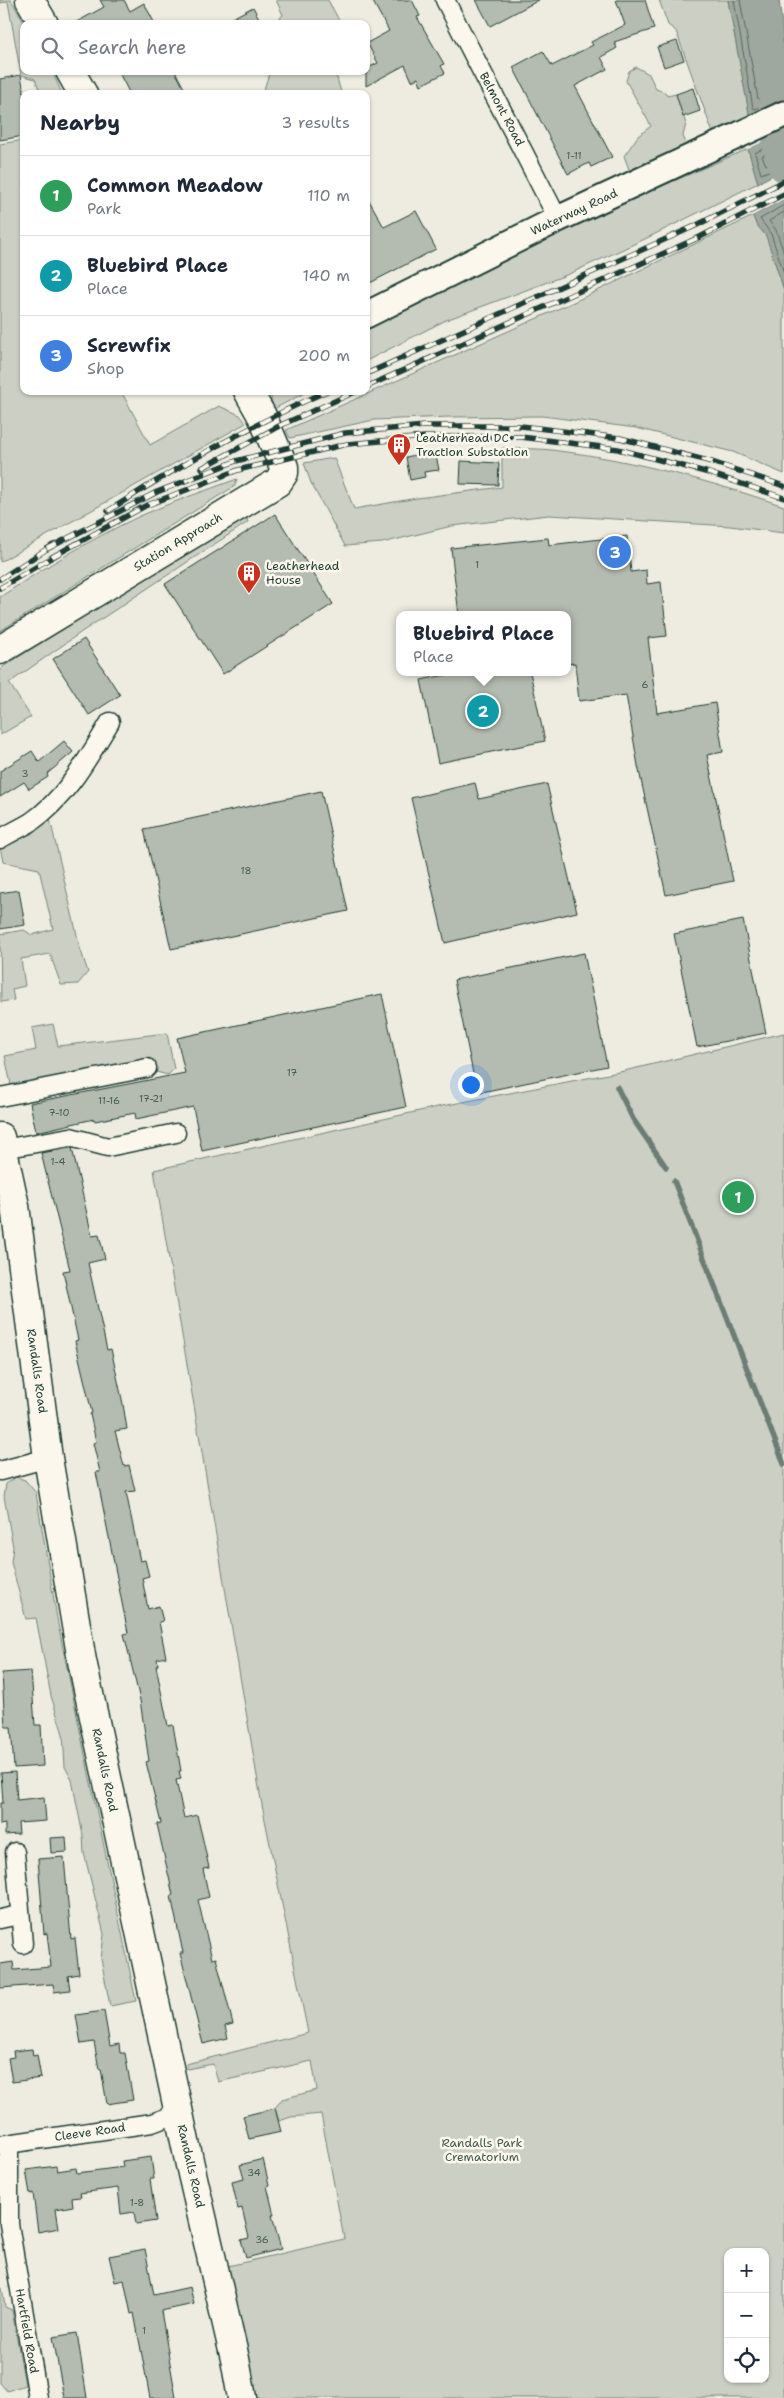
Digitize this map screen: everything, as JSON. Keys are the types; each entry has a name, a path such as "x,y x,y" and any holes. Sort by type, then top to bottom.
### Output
{"main road":[{"path":"30,0 42,20"},
{"path":"72,75 81,90"},
{"name":"Waterway Road","path":"370,313 558,218 784,114"},
{"name":"Station Approach","path":"0,650 278,482 282,477 284,467 252,395"},
{"name":"Randalls Road","path":"1,1143 15,1206 48,1458 82,1661 242,2398"}],"street":[{"name":"Belmont Road","path":"446,0 558,218"},
{"path":"0,839 31,822 56,800 77,776 110,722"},
{"path":"0,1097 146,1068"},
{"path":"1,1143 70,1137 108,1148 176,1133"},
{"path":"0,1471 48,1458"},
{"path":"15,1852 23,1944"},
{"path":"0,1919 19,1915"},
{"name":"Cleeve Road","path":"5,2144 152,2123 179,2113"},
{"name":"Hartfield Road","path":"5,2144 8,2224 38,2398"}],"green space":[{"path":"0,0 11,0 23,20 20,20 20,69 8,2 0,3"},
{"path":"276,0 328,0 339,20 277,20 283,15"},
{"path":"659,0 728,0 750,118 714,136 676,31 668,25"},
{"path":"636,67 649,74 656,89 665,92 667,96 676,94 686,124 683,136 687,146 630,172 624,156 638,136 651,126 626,81 629,71"},
{"path":"21,75 54,75 60,90 39,90 35,79"},
{"path":"269,75 336,75 340,90 264,90"},
{"path":"20,141 20,395 123,395 150,445 219,406 240,415 246,423 0,562 0,144"},
{"path":"748,149 758,183 569,274 446,320 370,359 370,324 529,243"},
{"path":"753,216 756,224 766,235 784,290 784,474 733,452 636,428 542,416 374,420 290,438 286,430 365,395 370,395 370,393 578,300"},
{"path":"272,395 300,395 274,409 271,399"},
{"path":"502,448 552,450 616,460 673,473 729,489 784,506 784,533 730,526 549,515 452,526 382,543 345,546 311,483 304,463 334,458 354,509 417,498 502,487"},
{"path":"237,479 235,486 0,631 0,597 17,586 68,554 140,516"},
{"path":"246,516 248,522 83,631 9,683 31,717 0,735 0,670 4,666"},
{"path":"50,819 80,948 88,972 78,984 61,985 50,954 21,959 25,986 12,989 14,1000 1,1002 0,934 24,930 32,935 53,929 39,869 3,862 0,847"},
{"path":"53,1024 58,1046 167,1033 174,1069 168,1075 156,1072 151,1060 11,1085 5,1056 36,1050 32,1028"},
{"name":"Randalls Park Crematorium","path":"784,1033 784,2398 253,2398 228,2266 344,2239 321,2114 291,2117 279,2121 275,2108 282,2099 317,2090 312,2061 218,2082 213,2064 187,2069 186,2064 308,2033 261,1800 154,1170 442,1106 624,1071"},
{"path":"16,1477 25,1480 36,1493 58,1624 136,2001 110,2006 101,1959 104,1934 84,1853 83,1836 72,1780 65,1767 63,1734 51,1696 36,1618 26,1619 11,1562 13,1547 4,1496 6,1484"},
{"path":"0,2288 2,2288 5,2307 12,2310 25,2385 7,2391 0,2383"}],"water":[{"path":"728,0 779,0 783,38 784,101 750,118"},
{"path":"784,132 784,169 758,183 748,149"},
{"path":"784,199 784,290 766,236 756,224 753,216"}],"pier":[{"path":"784,130 784,132 746,150 747,147"},
{"path":"784,197 784,199 750,217 751,213"}],"building":[{"path":"100,0 124,0 130,11 144,3 153,20 80,20 104,7"},
{"path":"372,0 412,0 420,16 417,17 444,64 441,66 445,73 421,85 418,78 412,81 405,65 366,86 366,75 370,75 370,67 378,63 370,48 370,41 389,31"},
{"path":"476,0 539,0 490,26"},
{"path":"616,0 645,0 654,29 614,42 617,48 601,57 607,69 575,86 612,157 591,167 589,163 568,174 513,67 543,51 552,66 593,45 591,42 625,25"},
{"path":"253,7 260,20 229,20"},
{"path":"677,41 684,60 664,67 657,47"},
{"path":"21,75 24,90 20,90 20,137 0,140 0,79"},
{"path":"120,75 177,75 185,90 128,90"},
{"path":"693,88 700,111 683,117 676,94"},
{"path":"370,202 384,227 416,211 436,249 370,283"},
{"path":"420,454 421,457 436,455 439,470 424,472 425,477 410,480 406,457"},
{"path":"461,461 499,463 498,485 460,484"},
{"name":"Leatherhead House","path":"275,514 333,604 223,674 165,584"},
{"path":"627,536 631,572 646,570 647,584 661,582 667,636 648,638 657,713 715,703 723,752 707,755 733,881 666,895 638,766 626,695 579,701 575,663 571,664 571,611 459,611 451,548 548,538 549,545"},
{"path":"84,639 120,695 89,715 53,659"},
{"path":"440,676 531,676 545,741 438,763 421,680"},
{"path":"64,741 73,752 47,774 48,777 29,789 24,782 0,797 0,771 32,751 39,762"},
{"path":"475,783 479,799 547,784 577,912 445,943 411,798"},
{"path":"321,791 348,911 171,949 144,829"},
{"path":"19,890 25,925 0,929 0,893"},
{"path":"743,920 766,1033 697,1047 674,934"},
{"path":"584,953 607,1066 477,1093 454,980"},
{"path":"382,994 406,1107 202,1151 193,1107 136,1119 135,1113 95,1121 94,1119 36,1132 30,1103 185,1073 177,1038"},
{"path":"72,1148 92,1236 99,1235 105,1259 88,1263 107,1350 111,1349 123,1404 127,1429 115,1431 124,1466 129,1465 135,1491 126,1492 140,1561 145,1560 149,1576 142,1578 148,1609 159,1606 163,1621 159,1622 166,1657 157,1659 158,1665 156,1666 168,1726 173,1725 181,1771 179,1771 181,1779 176,1780 184,1818 197,1815 209,1868 203,1869 209,1897 198,1900 212,1959 216,1958 233,2024 225,2026 228,2038 203,2044 180,1953 183,1953 171,1896 173,1895 157,1824 161,1823 146,1762 149,1761 140,1700 124,1634 128,1633 96,1472 100,1472 93,1443 96,1442 90,1414 92,1413 75,1341 78,1340 63,1271 70,1270 41,1153"},
{"path":"31,1671 35,1725 41,1725 43,1766 14,1768 11,1727 5,1727 2,1673"},
{"path":"15,1772 17,1800 44,1797 46,1821 18,1823 19,1834 5,1835 5,1824 0,1825 0,1803 3,1803 1,1773"},
{"path":"66,1837 67,1852 51,1853 50,1838"},
{"path":"64,1857 71,1939 75,1938 79,1974 68,1976 70,1990 54,1992 53,1984 0,1988 0,1964 13,1962 14,1970 51,1967 47,1933 44,1934 38,1859"},
{"path":"104,2011 110,2046 119,2044 120,2053 125,2053 133,2100 107,2104 94,2042 81,2044 76,2015"},
{"path":"32,2049 33,2056 37,2055 41,2078 12,2082 8,2058 14,2057 13,2051"},
{"path":"275,2108 281,2132 249,2139 243,2116"},
{"path":"151,2157 154,2179 150,2179 156,2221 136,2224 134,2212 121,2214 118,2188 80,2193 81,2197 72,2198 73,2206 56,2209 59,2228 38,2232 33,2193 30,2194 26,2170 56,2166 57,2171 76,2168 77,2173 123,2167 122,2161"},
{"path":"263,2159 274,2215 272,2215 281,2249 246,2258 241,2240 249,2238 242,2208 238,2209 232,2182 244,2179 240,2165"},
{"path":"145,2249 154,2295 190,2287 194,2304 161,2311 176,2398 150,2398 134,2313 131,2314 124,2280 115,2282 109,2256"},
{"path":"77,2333 87,2398 64,2398 53,2337"}],"waterway":[{"path":"758,0 773,79 779,147 784,166"},
{"path":"617,1087 633,1119 666,1167"},
{"path":"674,1181 784,1464"}],"railway":[{"path":"370,372 695,226 784,181"},
{"path":"370,385 700,237 784,194"},
{"path":"108,511 215,447 319,395"},
{"path":"202,468 281,425 348,395"},
{"path":"47,549 157,492 236,461 345,433 425,426 521,426 620,438 712,462 784,486"},
{"path":"52,557 145,506 238,470 347,444 425,437 521,437 618,449 709,473 784,498"},
{"path":"0,579 53,545"},
{"path":"0,588 56,555"}],"place":[{"name":"Leatherhead DC Traction Substation","path":"399,466"},
{"name":"Screwfix","path":"615,552"},
{"name":"Leatherhead House","path":"249,594"},
{"name":"Bluebird Place","path":"483,711"},
{"name":"Common Meadow","path":"738,1197"}]}
